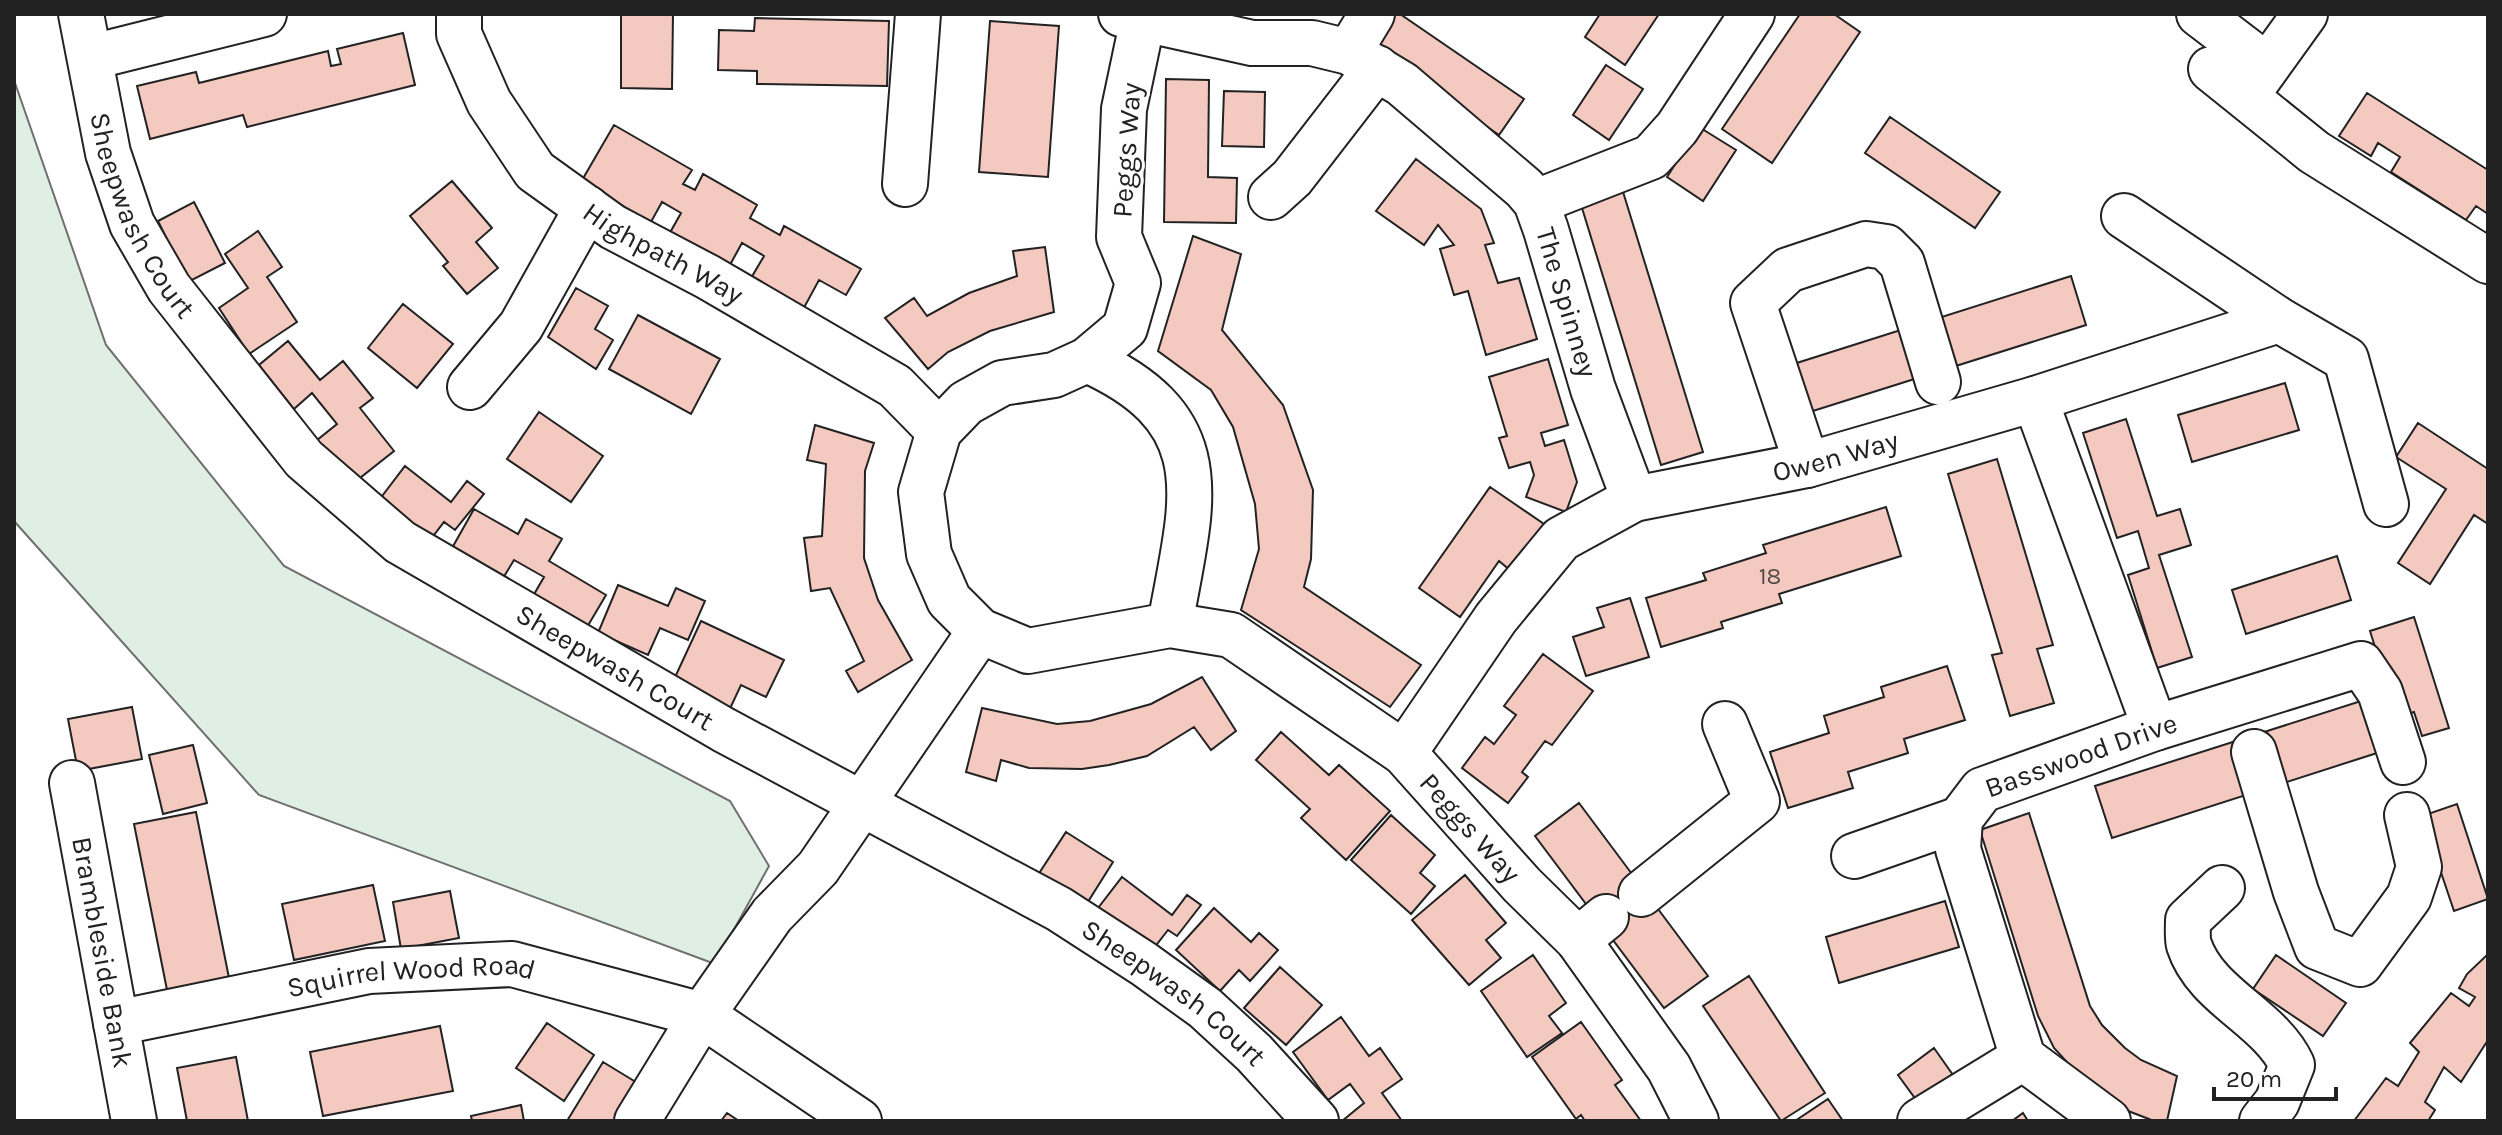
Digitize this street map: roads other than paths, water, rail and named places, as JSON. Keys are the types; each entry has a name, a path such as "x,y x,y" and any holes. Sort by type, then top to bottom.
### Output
{"street":[{"name":"Sheepwash Court","path":"81,14 92,57 108,153 132,224 169,288 304,459 400,542 862,807 1059,909 1144,964 1215,1017 1254,1053 1316,1121"},
{"path":"92,57 264,14"},
{"name":"Highpath Way","path":"459,14 459,34 489,102 535,171 613,227 708,277 895,386 939,431"},
{"path":"905,184 918,14"},
{"path":"1271,197 1292,178 1363,60 1372,14"},
{"path":"1536,202 1651,157 1677,128 1752,14"},
{"path":"2199,14 2314,152 2488,261"},
{"path":"2256,81 2305,14"},
{"name":"The Spinney","path":"1136,15 1252,43 1312,43 1363,60 1402,84 1536,202 1593,389 1634,499"},
{"name":"Peggs Way","path":"1136,15 1124,109 1119,237 1138,283 1125,328 1087,360 1054,375 1002,383 966,403 939,431 921,492 929,554 949,600 980,631 1028,651 1170,625 1231,635 1404,753 1522,885 1608,917 1669,1068 1696,1121"},
{"path":"2211,69 2256,81"},
{"path":"470,387 521,326 587,208"},
{"path":"2124,216 2279,320 2346,359 2386,504"},
{"path":"1807,465 1753,303 1788,270 1866,244 1886,247 1902,263 1938,382"},
{"name":"Owen Way","path":"1634,499 1807,465 2035,399 2279,320"},
{"path":"1087,360 1124,376 1148,393 1187,452 1190,510 1170,625"},
{"path":"2035,399 2155,728"},
{"path":"1404,753 1496,618 1561,539 1634,499"},
{"path":"637,1121 702,1015 772,915 818,868 980,631"},
{"name":"Basswood Drive","path":"2023,1058 1958,849 1960,819 1982,790 2155,728 2361,664 2380,692 2403,762"},
{"path":"1608,917 1757,801 1725,724"},
{"path":"2254,752 2296,892 2317,947 2360,964 2409,897 2419,867 2407,815"},
{"name":"Brambleside Bank","path":"72,783 134,1121"},
{"path":"1854,856 1960,819"},
{"path":"2222,888 2188,920 2189,946 2209,979 2282,1044 2292,1065 2277,1102 2262,1121"},
{"name":"Squirrel Wood Road","path":"116,1023 369,971 512,964 702,1015 859,1121"},
{"path":"1920,1121 2023,1058 2108,1121"}]}
